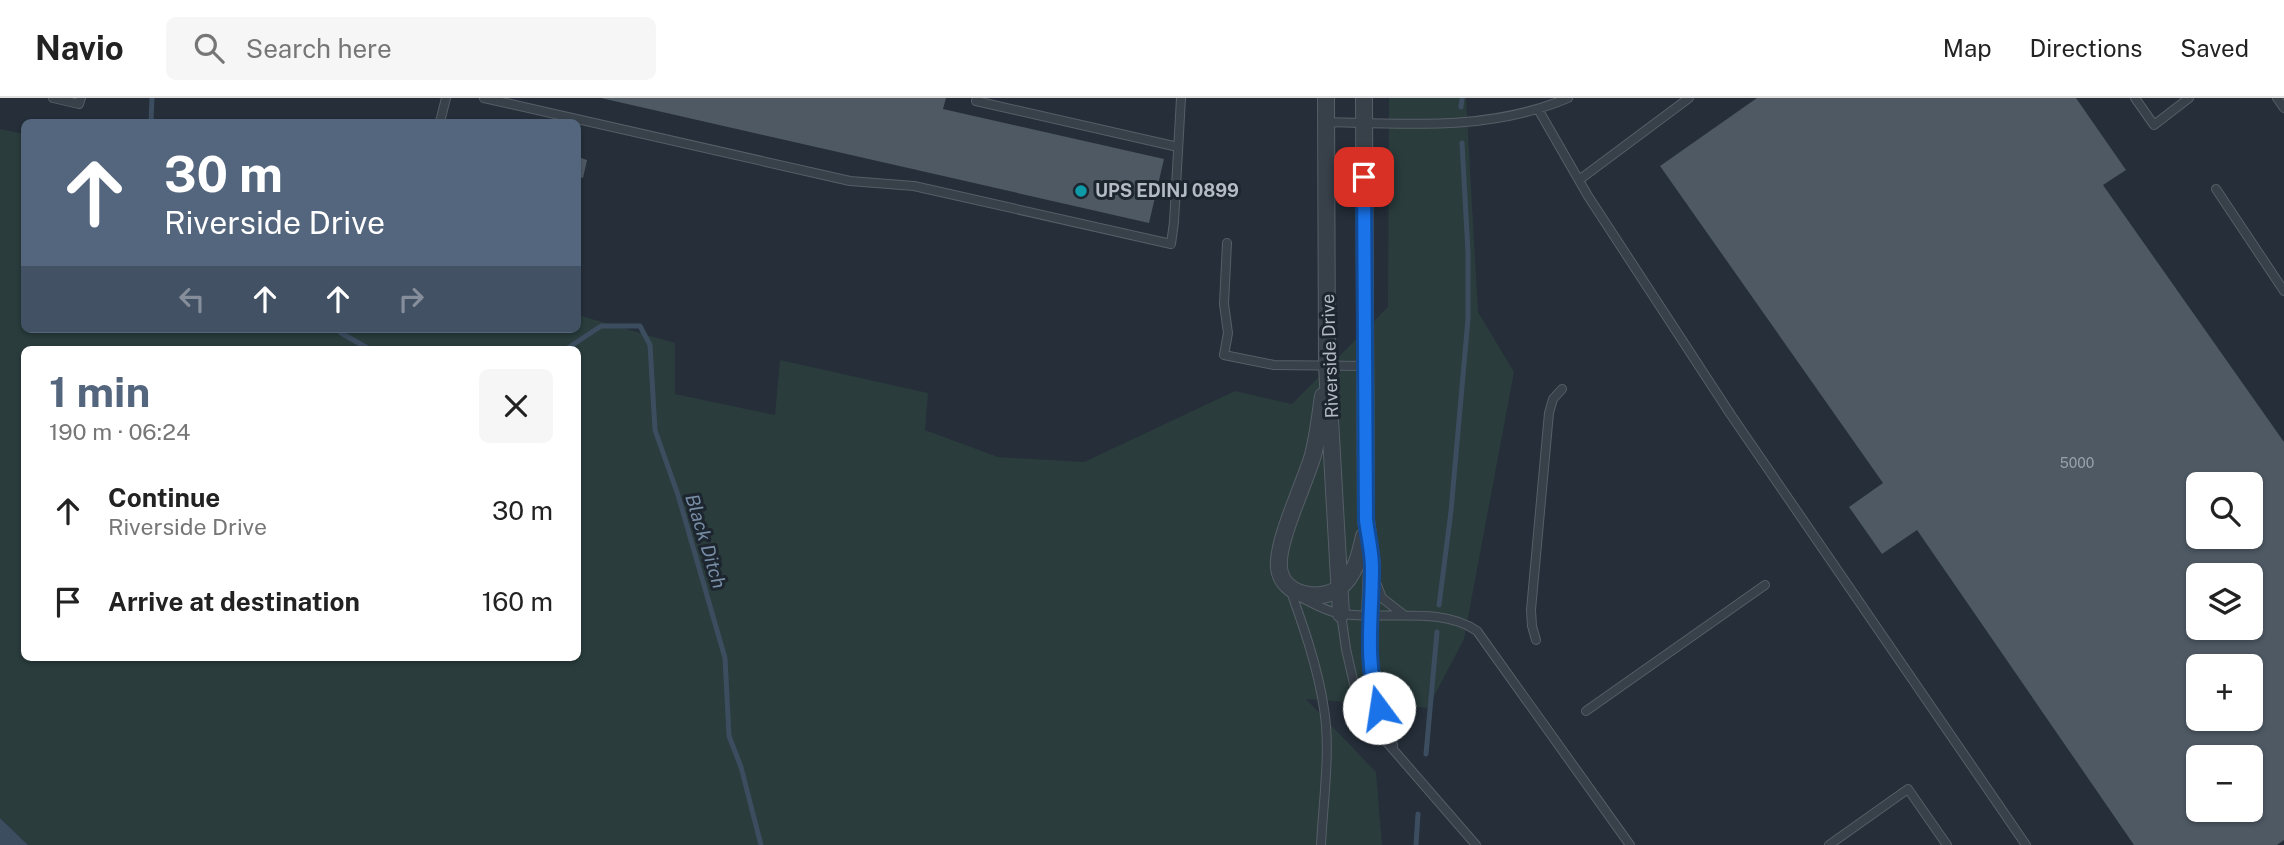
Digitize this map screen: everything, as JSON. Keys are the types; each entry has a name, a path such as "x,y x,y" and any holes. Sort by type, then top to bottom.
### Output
{"street":[{"name":"Riverside Drive","path":"1326,98 1328,366 1341,614"},
{"name":"Riverside Drive","path":"1364,98 1366,520 1372,565 1370,616"},
{"path":"1328,366 1313,455 1279,558 1280,577 1290,589 1304,594 1323,595 1339,589 1358,560 1366,520"}],"lane":[{"path":"53,98 79,104 81,98"},
{"path":"441,119 446,98"},
{"path":"484,98 578,119"},
{"path":"530,108 532,98"},
{"path":"581,120 850,181 914,186 1171,244 1181,98"},
{"path":"1326,121 1469,123 1514,116 1568,98"},
{"path":"1579,180 1689,98"},
{"path":"2135,98 2154,125 2189,98"},
{"path":"2277,98 2284,108"},
{"path":"976,101 1178,147"},
{"path":"1538,109 1579,180 1731,415 2026,845"},
{"path":"2216,189 2284,291"},
{"path":"1227,243 1224,304 1227,332 1224,355 1274,365 1366,366"},
{"path":"1536,640 1531,610 1549,413 1553,399 1562,389"},
{"path":"1372,565 1378,592 1404,615"},
{"path":"1586,711 1765,585"},
{"path":"1290,589 1303,599 1341,614 1404,615 1461,621 1469,625 1483,636 1630,845"},
{"path":"1290,589 1306,635 1325,710 1326,757 1321,845"},
{"path":"1341,614 1346,649 1359,698 1371,724 1476,845"},
{"path":"1370,616 1371,681 1395,751"},
{"path":"1829,845 1908,789 1947,845"}],"shaded area":[{"path":"1389,98 1466,98 1478,312 1514,372 1464,639 1428,708 1306,699 1376,772 1382,845 28,845 0,818 0,129 21,133 21,333 581,333 581,316 675,343 675,394 775,415 780,360 928,393 925,430 998,457 1084,462 1235,391 1292,404 1388,307"}],"water":[{"path":"0,818 28,845 0,845"}],"building":[{"name":"UPS EDINJ 0899","path":"601,98 946,98 943,109 1164,159 1149,223"},
{"path":"1757,98 2076,98 2126,170 2103,185 2284,442 2284,840 2277,845 2134,845 1917,530 1882,554 1849,507 1883,483 1660,166"},
{"path":"581,158 587,160 581,178"}],"waterway":[{"name":"Black Ditch","path":"151,119 152,98"},
{"path":"1461,107 1462,98"},
{"path":"1439,605 1451,511 1468,319 1468,252 1462,143"},
{"name":"Black Ditch","path":"571,346 601,326 640,326 650,345 655,430 678,495 725,658 729,736 741,767 761,845"},
{"name":"Black Ditch","path":"341,333 364,346"},
{"path":"1426,754 1437,632"},
{"path":"1416,845 1418,814"}],"place":[{"name":"UPS EDINJ 0899","path":"1081,191"}],"route":[{"path":"1364,177 1366,520 1372,565 1369,658 1371,681 1379,708"}]}
